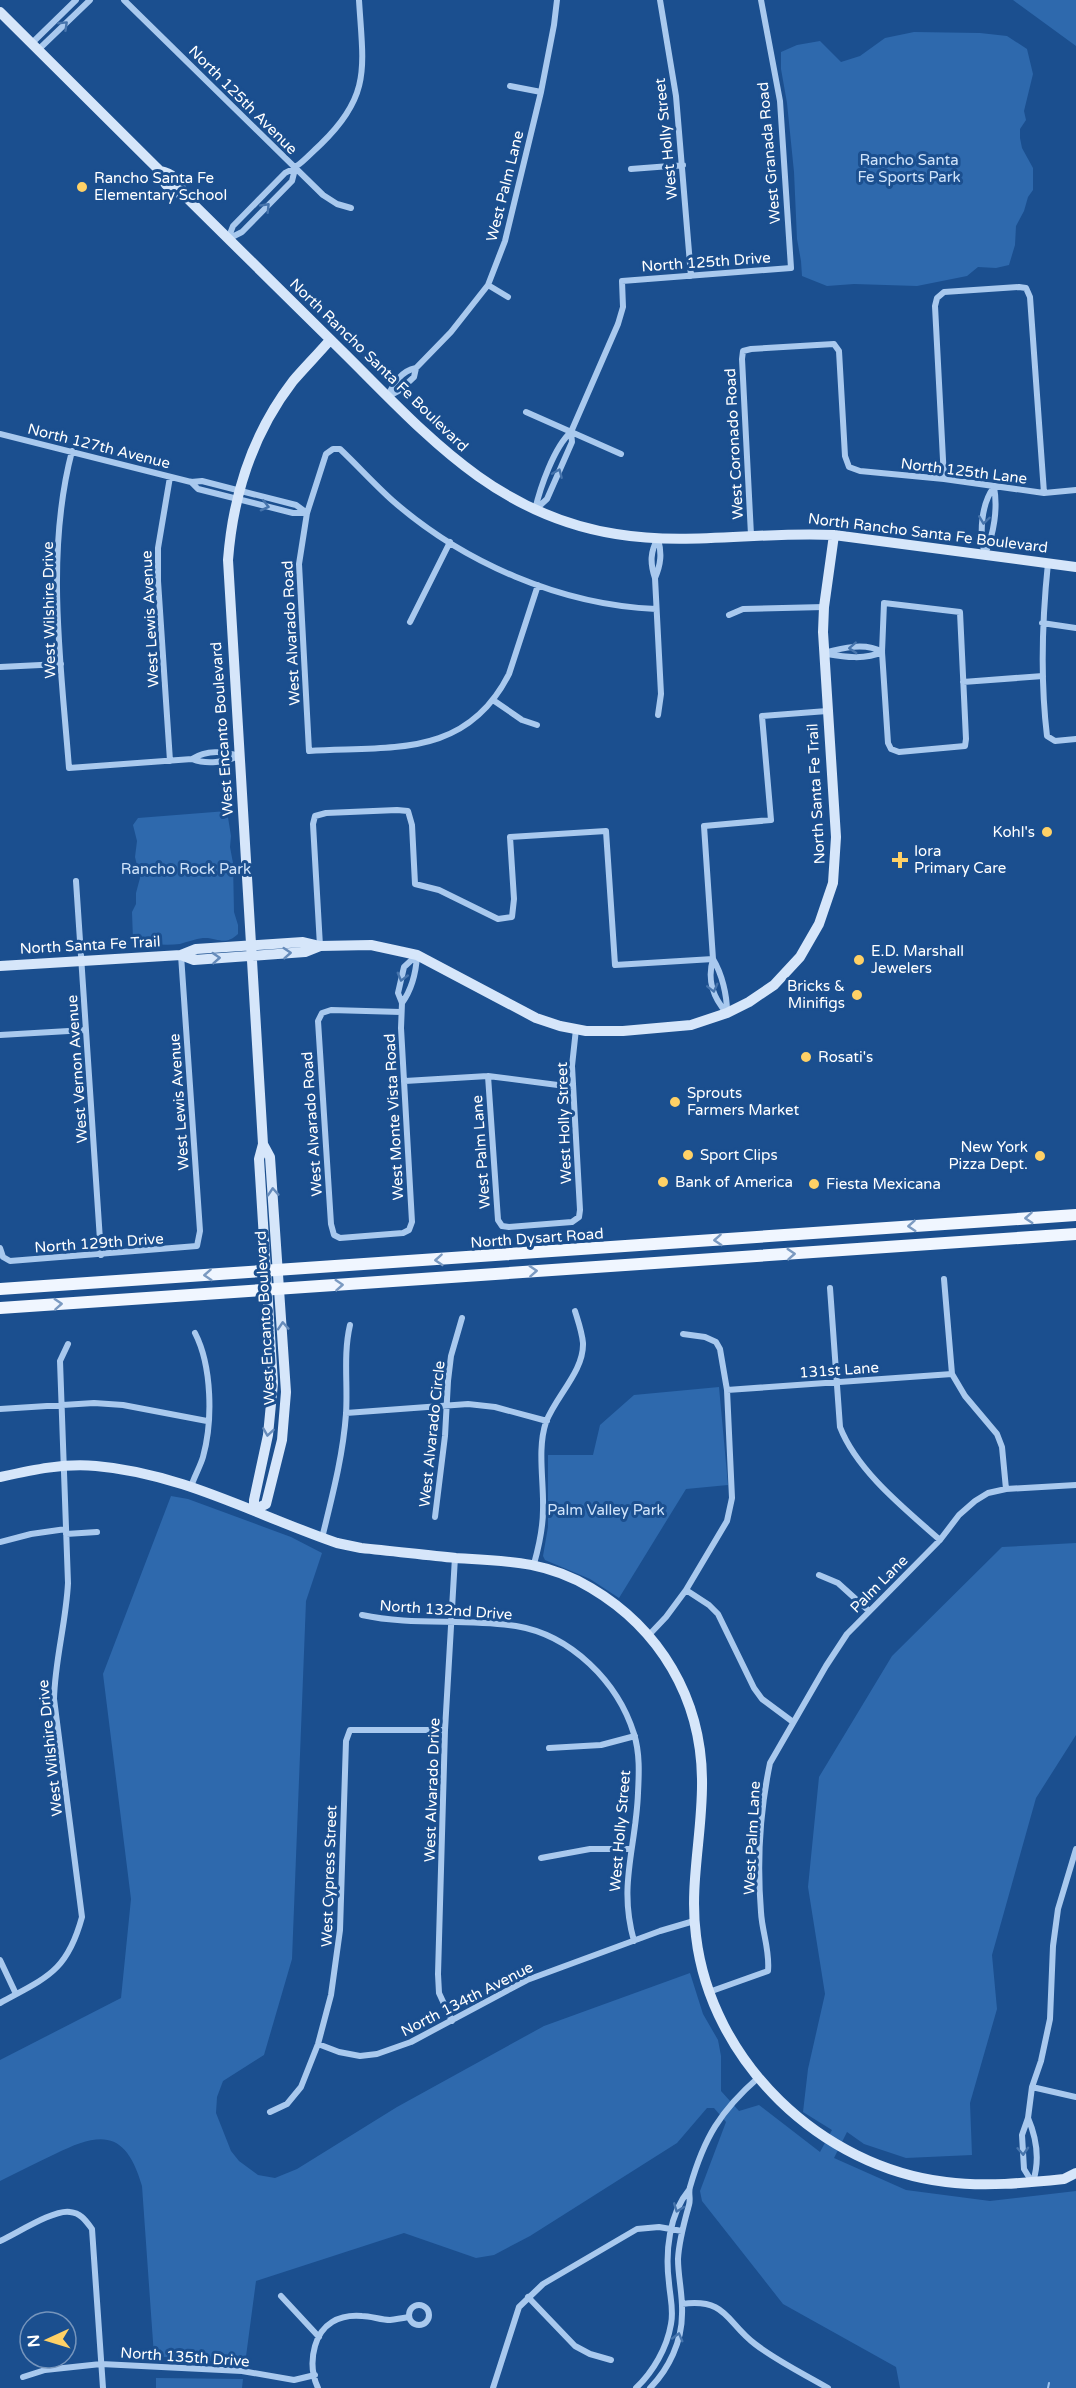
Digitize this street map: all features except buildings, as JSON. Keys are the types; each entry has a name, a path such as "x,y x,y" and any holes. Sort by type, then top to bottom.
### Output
{"main road":[{"name":"North Dysart Road","path":"0,1289 1076,1215"},
{"path":"0,1308 1076,1234"}],"street":[{"path":"34,47 76,0"},
{"path":"34,47 90,0"},
{"name":"North 125th Avenue","path":"124,0 323,195 337,204 351,208"},
{"path":"228,238 236,223 285,173 295,169 340,126 359,88 363,71 359,0"},
{"name":"West Palm Lane","path":"387,397 394,383 407,370 416,368 451,332 488,285 505,241 541,92 557,0"},
{"name":"West Holly Street","path":"660,0 676,96 691,276"},
{"name":"West Granada Road","path":"761,0 780,101 791,268"},
{"name":"North Rancho Santa Fe Boulevard","path":"0,12 160,171 162,181 168,187 174,192 183,194 387,397 462,466 495,489 535,510 593,530 623,535 698,539 803,533 834,535 1076,567"},
{"path":"510,86 541,92"},
{"path":"631,169 683,165"},
{"path":"228,238 242,232 292,181 295,169"},
{"name":"North 125th Drive","path":"571,432 618,324 622,307 622,280 791,268"},
{"path":"488,285 508,297"},
{"path":"944,479 936,298 944,292 1026,288 1030,297 1044,493"},
{"name":"West Encanto Boulevard","path":"254,1510 266,1504 279,1456 284,1424 286,1363 274,1289 270,1157 263,1143 228,584 230,538 237,495 258,439 276,405 330,340"},
{"name":"West Coronado Road","path":"752,535 743,351 751,348 834,344 839,351 845,456 849,467"},
{"path":"526,412 621,454"},
{"path":"535,510 538,494 563,439 571,432"},
{"name":"North 127th Avenue","path":"0,434 191,482 198,489 237,495 293,513 307,513"},
{"name":"West Alvarado Road","path":"450,542 393,501 340,449 333,449 326,454 307,513 300,549 299,579 309,751 438,740 459,731 479,716 494,700"},
{"name":"West Wilshire Drive","path":"72,452 66,473 58,537 57,585 69,768 170,760"},
{"name":"North 125th Lane","path":"849,467 860,471 944,479 1044,493 1076,490"},
{"name":"West Lewis Avenue","path":"170,477 158,548 158,581 170,760"},
{"path":"985,554 981,540 982,527 987,497 994,487"},
{"path":"985,554 991,542 997,499 994,487"},
{"name":"North Santa Fe Trail","path":"0,966 182,955 194,960 303,942 320,946 371,945 417,956 536,1018 576,1029 615,1031 679,1027 704,1022 728,1013 762,993 790,969 809,943 834,883 836,858 823,653 824,607 834,535"},
{"path":"658,538 651,550 651,566 655,578 662,694 658,715"},
{"path":"410,622 450,542 490,564 538,585 597,602 656,609"},
{"path":"1048,562 1042,623 1047,736 1055,741 1076,739"},
{"path":"537,725 522,720 494,700 509,674 538,585"},
{"path":"884,603 960,612 966,739 964,746 899,752 891,749 888,743 882,652 884,603"},
{"path":"729,615 743,609 824,607"},
{"path":"1042,623 1076,628"},
{"path":"823,653 843,657 874,656 882,652"},
{"path":"0,667 61,663"},
{"path":"963,682 1043,676"},
{"path":"728,1013 717,1003 710,970 713,959 704,826 771,820 762,716 827,711"},
{"path":"170,760 192,759 200,763 228,760 239,756"},
{"path":"320,946 313,824 315,816 326,813 408,811 412,825 415,884 439,890 498,919 512,917 514,899 510,837 606,831 615,965 713,959"},
{"name":"West Vernon Avenue","path":"76,881 101,1255"},
{"name":"West Lewis Avenue","path":"182,955 200,1231 197,1246"},
{"name":"West Monte Vista Road","path":"402,1003 398,993 404,967 417,956"},
{"name":"West Monte Vista Road","path":"410,1230 412,1222 401,1012 402,1003 408,994 416,969 417,956"},
{"name":"West Alvarado Road","path":"401,1012 331,1010 322,1013 318,1021 331,1224 334,1234 340,1238 403,1233 410,1230"},
{"name":"West Holly Street","path":"576,1029 573,1087 579,1217"},
{"path":"0,1035 86,1030"},
{"path":"405,1081 488,1076 573,1087"},
{"name":"West Palm Lane","path":"488,1076 498,1220 502,1226 509,1227 572,1222 579,1217"},
{"name":"North 129th Drive","path":"0,1248 3,1257 10,1261 197,1246"},
{"path":"944,1279 952,1374 961,1390 996,1434 1002,1447 1006,1489 1076,1485"},
{"path":"830,1288 840,1427 847,1446 902,1506 940,1540"},
{"path":"534,1564 543,1526 542,1457 547,1421 579,1364 582,1353 582,1336 575,1311"},
{"name":"West Alvarado Circle","path":"435,1518 445,1436 451,1356 462,1318"},
{"path":"322,1538 341,1455 346,1413 346,1342 350,1325"},
{"path":"191,1488 202,1458 207,1421 207,1371 202,1347 195,1333"},
{"path":"648,1636 686,1590 727,1521 732,1498 727,1390 722,1356 716,1342 694,1334 683,1334"},
{"name":"West Wilshire Drive","path":"16,1994 51,1975 59,1967 77,1936 82,1917 54,1699 54,1670 67,1603 60,1361 68,1344"},
{"name":"131st Lane","path":"727,1390 952,1374"},
{"path":"0,1410 61,1404 123,1405 207,1421"},
{"path":"346,1413 468,1404 495,1407 547,1421"},
{"path":"0,1477 41,1468 63,1466 95,1466 125,1471 160,1478 191,1488 254,1510 322,1538 361,1548 534,1564 594,1590 628,1615 648,1636 675,1671 687,1700 699,1745 702,1780 693,1881 696,1938 709,1992 731,2038 773,2096 795,2116 841,2147 878,2165 927,2179 971,2184 1032,2182 1064,2179 1076,2173"},
{"name":"Palm Lane","path":"793,1722 847,1634 940,1540 959,1515 988,1493 1006,1489"},
{"path":"0,1542 23,1535 97,1532"},
{"name":"West Alvarado Drive","path":"452,2021 439,1993 438,1974 446,1730 455,1557"},
{"path":"819,1575 838,1583 869,1611"},
{"path":"686,1590 709,1605 717,1614 754,1688 762,1699 793,1722"},
{"name":"North 132nd Drive","path":"362,1615 384,1620 515,1626 534,1630 561,1642 590,1664"},
{"name":"West Holly Street","path":"590,1664 616,1696 627,1714 635,1736 639,1770 632,1849 626,1884 626,1905 634,1941"},
{"name":"West Palm Lane","path":"709,1992 768,1971 769,1957 761,1916 759,1884 766,1782 770,1763 793,1722"},
{"name":"West Cypress Street","path":"270,2112 287,2104 301,2087 318,2044 331,1995 340,1930 346,1741 350,1730 446,1730"},
{"path":"549,1748 601,1745 635,1736"},
{"path":"541,1858 590,1849 632,1849"},
{"path":"1032,2182 1023,2165 1022,2135 1028,2118 1032,2087 1041,2061 1050,2019 1053,1946 1058,1909 1076,1849"},
{"name":"North 134th Avenue","path":"318,2044 339,2052 360,2056 377,2054 411,2042 526,1980 660,1931 694,1922"},
{"path":"0,1960 16,1994 0,2003"},
{"path":"636,2388 657,2361 671,2324 672,2302 668,2273 672,2229 680,2201 689,2190 707,2139 725,2109 759,2077"},
{"path":"1032,2087 1076,2097"},
{"path":"1028,2118 1035,2134 1037,2168 1032,2182"},
{"path":"1064,2179 1076,2183"},
{"path":"652,2387 664,2372 675,2349 681,2327 682,2304 678,2257 690,2202 689,2190"},
{"path":"0,2241 59,2212 70,2212 83,2217 92,2229 103,2388"},
{"path":"493,2388 519,2307 543,2284 637,2229 648,2227 682,2231"},
{"path":"281,2296 319,2337"},
{"path":"528,2297 575,2346 590,2354 611,2360"},
{"path":"682,2304 696,2302 716,2307 734,2321 754,2344 828,2388"},
{"path":"318,2388 312,2366 313,2353 324,2327 348,2316 390,2320 409,2317"},
{"name":"North 135th Drive","path":"23,2377 53,2369 101,2364 242,2371 294,2380 315,2375"}],"green space":[{"path":"1013,0 1076,0 1076,46"},
{"name":"Rancho Santa Fe Sports Park","path":"914,32 980,33 1007,36 1027,49 1033,74 1024,111 1026,120 1020,129 1020,138 1022,148 1033,168 1033,190 1016,226 1015,245 1009,265 996,268 978,267 967,276 917,286 854,284 827,286 802,276 781,52 797,45 820,41 841,62 860,56 885,38"},
{"name":"Rancho Rock Park","path":"227,811 233,863 234,912 238,934 225,941 203,938 174,945 133,940 132,912 136,904 140,878 135,857 137,841 133,825 138,818"},
{"name":"Palm Valley Park","path":"719,1387 728,1485 686,1489 619,1598 590,1579 545,1560 543,1556 548,1527 548,1455 593,1455 600,1425 634,1395"},
{"path":"171,1496 188,1499 291,1537 322,1553 306,1601 292,1959 264,2055 223,2081 217,2097 216,2113 231,2151 239,2161 258,2175 275,2178 297,2169 397,2107 544,2026 690,1973 703,2014 718,2040 721,2056 721,2091 739,2111 759,2105 820,2152 832,2130 803,2112 808,2069 825,1994 808,1887 819,1777 892,1656 1002,1547 1076,1543 1076,1735 1036,1798 992,1955 997,2009 970,2103 972,2155 906,2158 864,2144 847,2132 834,2158 906,2190 990,2201 1076,2191 1076,2388 900,2388 896,2367 783,2304 702,2201 700,2191 726,2122 714,2108 707,2108 677,2143 530,2236 494,2255 476,2258 404,2233 256,2281 245,2364 154,2356 142,2186 136,2168 120,2145 110,2140 99,2139 71,2146 0,2181 0,2060 121,1998 131,1899 103,1674"},
{"path":"156,2378 243,2379 242,2388 156,2388"}],"waterway":[{"path":"1048,2388 1049,2383"}],"place":[{"name":"Rancho Santa Fe Elementary School","path":"82,187"},
{"name":"Kohl's","path":"1047,832"},
{"name":"Iora Primary Care","path":"900,860"},
{"name":"E.D. Marshall Jewelers","path":"859,960"},
{"name":"Bricks & Minifigs","path":"857,995"},
{"name":"Rosati's","path":"806,1057"},
{"name":"Sprouts Farmers Market","path":"675,1102"},
{"name":"Sport Clips","path":"688,1155"},
{"name":"New York Pizza Dept.","path":"1040,1156"},
{"name":"Bank of America","path":"663,1182"},
{"name":"Fiesta Mexicana","path":"814,1184"}]}
